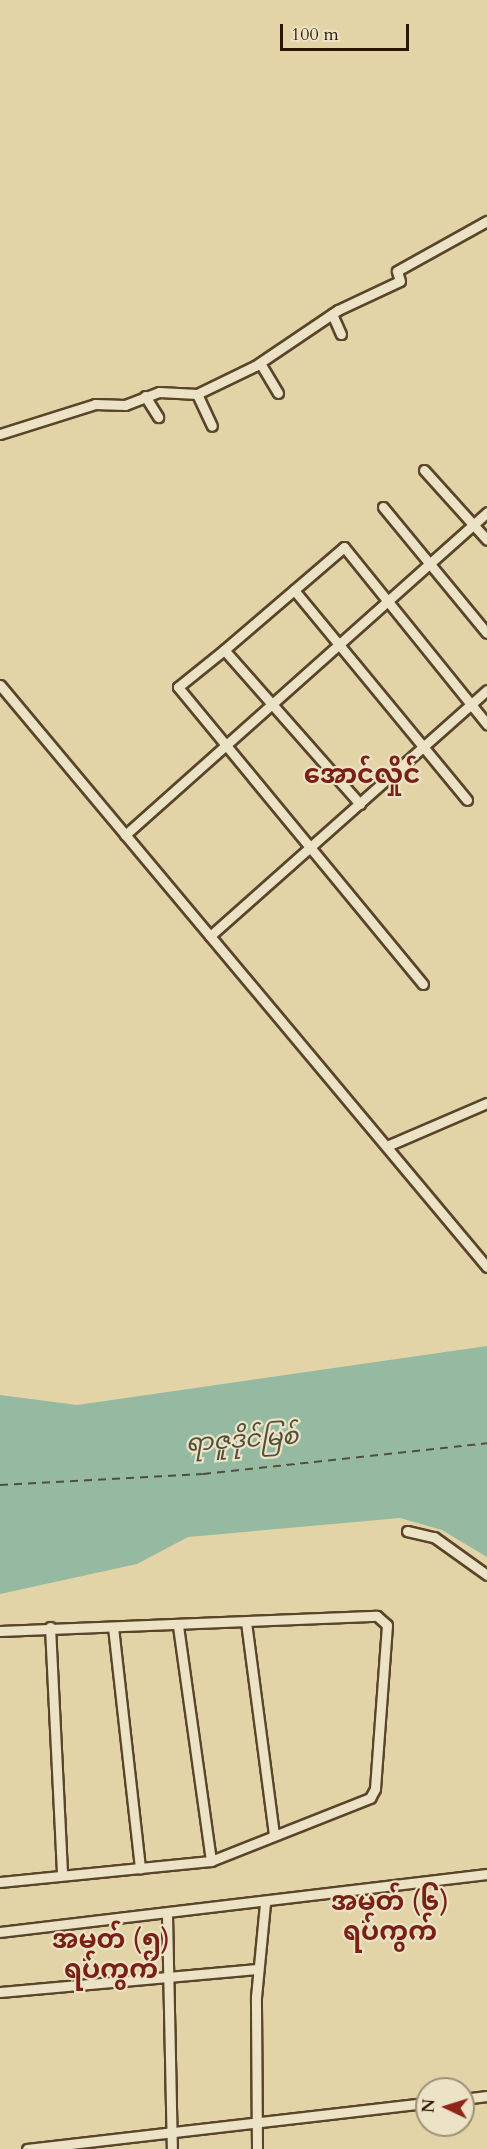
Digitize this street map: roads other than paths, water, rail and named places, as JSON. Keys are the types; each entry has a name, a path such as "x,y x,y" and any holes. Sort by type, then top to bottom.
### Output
{"street":[{"path":"0,434 95,404 125,405 146,396 197,394 260,363 332,314 400,281 397,271 487,222"},
{"path":"332,314 341,334"},
{"path":"260,363 278,393"},
{"path":"197,394 212,426"},
{"path":"146,396 158,417"},
{"path":"95,404 96,416"},
{"path":"424,470 487,540"},
{"path":"383,507 487,633"},
{"path":"125,835 274,708 487,512"},
{"path":"423,984 307,849 178,687 344,546 487,724"},
{"path":"294,590 467,800"},
{"path":"224,650 360,804"},
{"path":"0,685 487,1267"},
{"path":"210,936 487,690"},
{"path":"387,1146 487,1103"},
{"path":"406,1531 434,1537 487,1575"},
{"path":"0,1631 178,1626 377,1616 387,1625 374,1795 211,1861 62,1874 0,1882"},
{"path":"246,1622 274,1834"},
{"path":"178,1626 211,1861"},
{"path":"112,1627 140,1868"},
{"path":"50,1628 62,1874"},
{"path":"0,1932 265,1904 487,1874"},
{"path":"257,2149 258,1970 265,1904"},
{"path":"167,1915 172,2149"},
{"path":"0,1992 258,1970"},
{"path":"27,2149 81,2146 256,2121 415,2104"}],"water":[{"name":"ရာဇူဒိုင်မြစ်","path":"487,1346 487,1557 442,1530 400,1518 188,1537 137,1564 0,1594 0,1395 77,1405"}],"district":[{"name":"အောင်လှိုင်","path":"362,775"},
{"name":"အမှတ် (၆) ရပ်ကွက်","path":"390,1917"},
{"name":"အမှတ် (၅) ရပ်ကွက်","path":"111,1954"}]}
